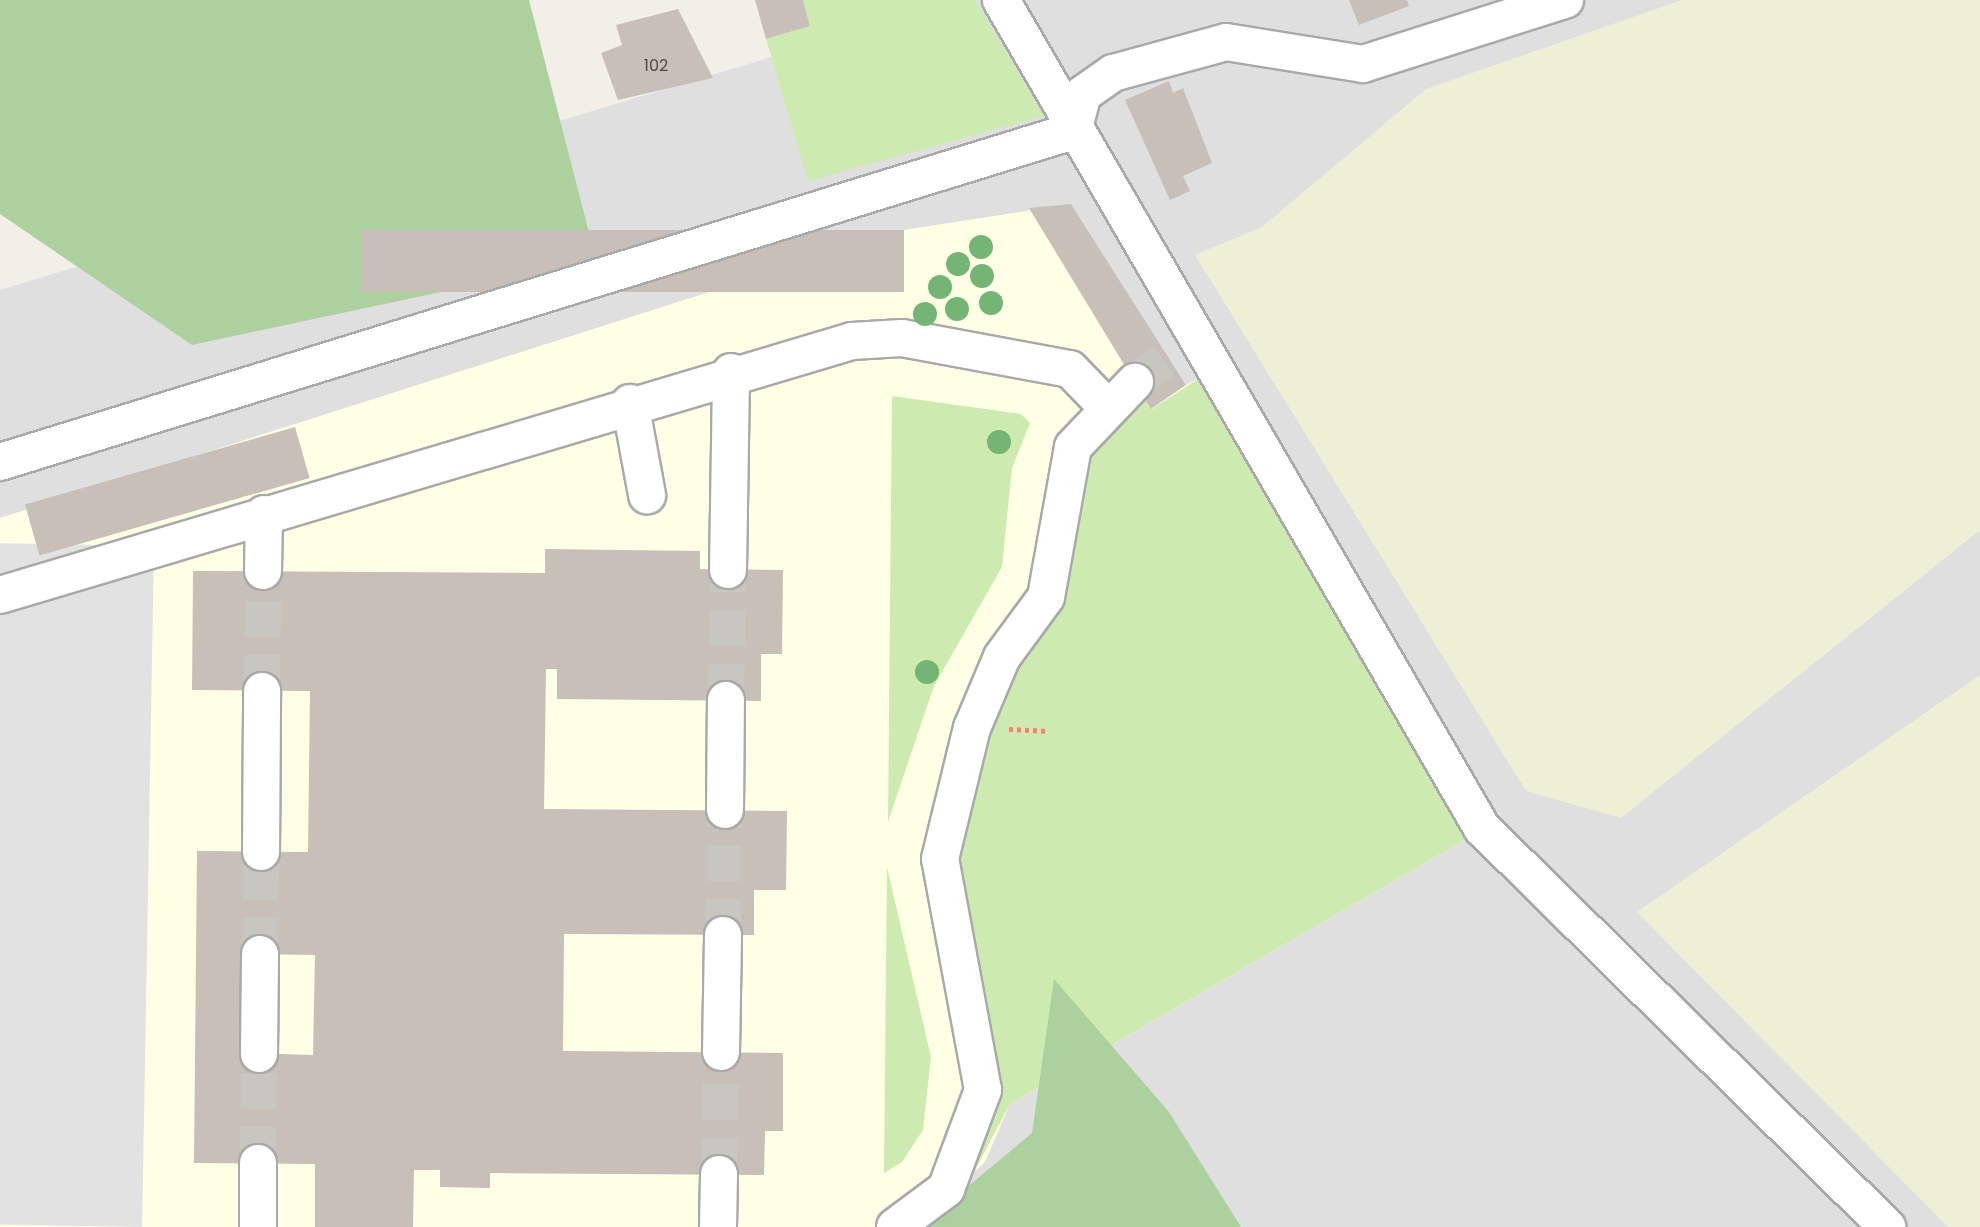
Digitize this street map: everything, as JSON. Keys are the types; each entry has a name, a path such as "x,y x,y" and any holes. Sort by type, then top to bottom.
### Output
{"street":[{"path":"1001,0 1073,131 1180,348 1482,828 1887,1227"},
{"path":"1073,131 1083,94 1113,73 1226,42 1363,64 1565,0"},
{"path":"0,462 1073,131"},
{"path":"0,595 731,372 852,341 902,338 1070,369 1106,406"},
{"path":"728,570 731,372"},
{"path":"895,1227 946,1189 983,1090 940,859 972,728 1002,657 1046,597 1073,447 1106,406 1135,382"},
{"path":"630,403 647,495"},
{"path":"263,571 264,514"},
{"path":"261,852 262,691"},
{"path":"725,810 726,700"},
{"path":"721,1052 723,935"},
{"path":"259,1054 260,954"},
{"path":"258,1163 258,1227"},
{"path":"718,1227 719,1174"}],"shaded area":[{"path":"834,0 1980,0 1980,1227 0,1227 0,290 844,35"},
{"path":"1682,0 1980,0 1980,530 1621,818 1526,791 1195,255 1262,227 1426,89"},
{"path":"1071,204 1186,385 1201,377 1475,834 1010,1104 985,1162 913,1227 0,1227 0,518 904,230"},
{"path":"0,543 154,546 142,1227 0,1224"},
{"path":"1980,675 1980,1227 1948,1227 1637,912"}],"green space":[{"path":"0,0 529,0 592,244 502,279 192,345 0,214"},
{"path":"803,0 975,0 1044,116 808,181 766,39 810,26"},
{"path":"1201,377 1475,834 1010,1104 974,1172 996,1096 957,866 975,766 1084,464 1144,397 1152,409"},
{"path":"892,396 1021,414 1030,423 1012,468 1002,567 934,686 888,822"},
{"path":"887,867 931,1057 923,1130 902,1162 884,1173"},
{"path":"1054,979 1169,1112 1241,1227 919,1227 1032,1133"}],"building":[{"path":"755,0 803,0 810,26 766,39"},
{"path":"1349,0 1407,0 1409,6 1359,25"},
{"path":"678,9 713,78 618,100 601,53 622,45 616,25"},
{"path":"1169,81 1173,93 1183,88 1212,163 1183,176 1190,191 1170,200 1125,100"},
{"path":"1071,204 1186,385 1151,409 1029,208"},
{"path":"361,230 904,230 904,292 361,292"},
{"path":"295,427 310,478 39,555 25,504"},
{"path":"545,549 700,551 700,569 783,570 782,654 761,654 761,701 557,699 557,669 546,669 544,809 787,811 786,890 754,890 754,935 564,934 563,1051 783,1053 783,1131 765,1131 764,1175 490,1173 490,1188 440,1187 440,1170 414,1170 413,1227 315,1227 315,1164 194,1163 197,851 308,852 310,691 192,690 193,571 545,573","holes":["247,954 315,955 313,1055 245,1053"]}],"tunnel":[{"path":"1135,382 1168,357"},
{"path":"726,700 728,570"},
{"path":"262,691 263,571"},
{"path":"723,935 725,810"},
{"path":"260,954 261,852"},
{"path":"719,1174 721,1052"},
{"path":"258,1163 259,1054"}]}
